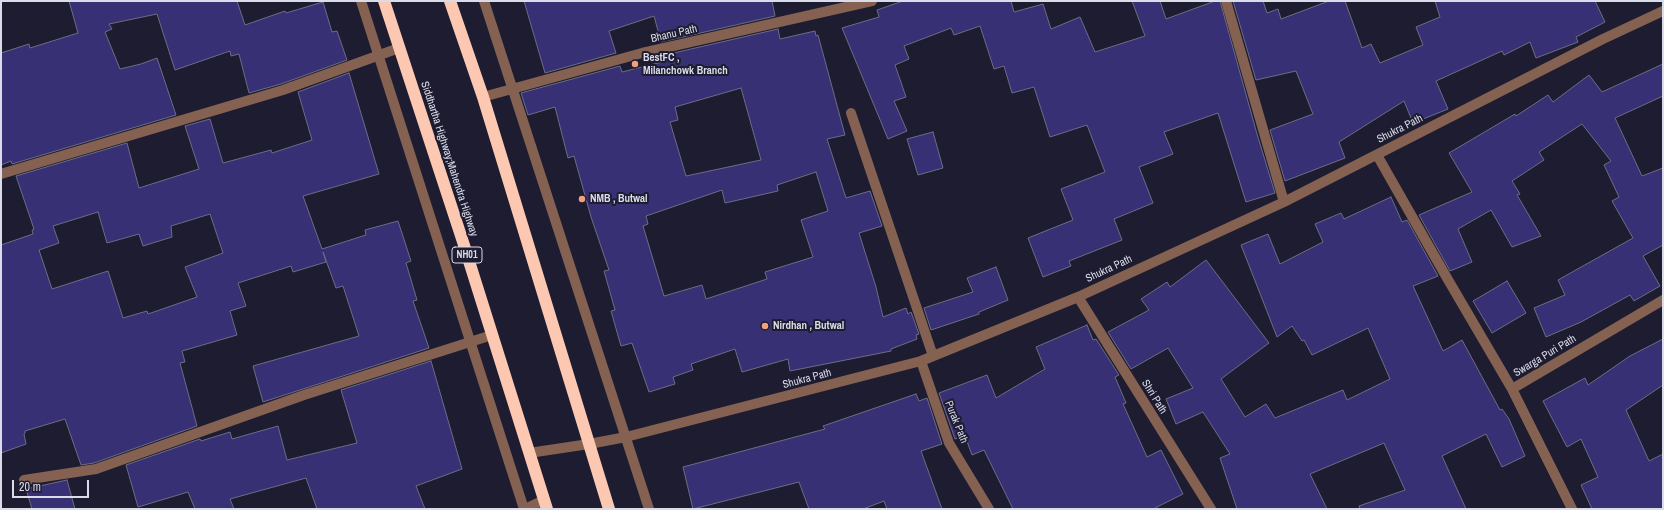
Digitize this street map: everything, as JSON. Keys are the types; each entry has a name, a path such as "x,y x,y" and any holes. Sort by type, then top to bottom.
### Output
{"highway":[{"name":"Siddhartha Highway;Mahendra Highway","path":"384,1 546,505"},
{"path":"450,1 483,97 609,509"}],"street":[{"path":"361,1 524,509 546,505"},
{"path":"484,1 514,88 649,509"},
{"name":"Bhanu Path","path":"483,97 642,53 872,1"},
{"path":"1226,1 1284,202"},
{"name":"Shukra Path","path":"529,453 626,437 921,361 1078,297 1284,202 1604,39 1663,11"},
{"path":"1,174 283,90 399,48"},
{"path":"851,113 933,356"},
{"path":"1377,155 1512,389"},
{"name":"Shri Path","path":"1078,297 1211,509"},
{"name":"Swarga Puri Path","path":"1572,509 1512,389 1663,300"},
{"path":"24,480 96,468 304,395 492,335"},
{"name":"Purak Path","path":"921,361 950,443 988,509"}],"building":[{"path":"69,1 237,1 245,25 285,11 286,13 323,2 332,32 337,31 347,60 281,84 249,93 239,54 231,56 230,51 175,70 157,14 109,24 112,29 105,32 120,69 157,58 176,115 12,164 11,161 1,165 1,53 29,44 30,48 78,33"},
{"path":"524,1 772,1 775,16 661,42 654,16 609,31 616,53 545,73"},
{"path":"903,1 1011,1 1014,12 1043,4 1051,29 1080,17 1095,52 1145,36 1132,1 1160,1 1166,19 1215,1 1220,1 1275,193 1246,202 1218,113 1164,132 1173,154 1139,167 1153,203 1114,219 1122,240 1069,261 1071,266 1043,277 1028,238 1073,220 1061,189 1105,172 1087,125 1050,137 1034,87 1012,93 1004,66 994,69 980,26 954,35 951,28 904,46 909,59 895,65 906,97 894,101 907,131 888,139 842,28 879,17 877,10"},
{"path":"1233,1 1263,1 1267,13 1278,9 1281,19 1329,1 1345,1 1362,48 1371,44 1380,63 1423,45 1416,27 1440,17 1435,1 1595,1 1605,22 1576,37 1578,42 1536,58 1530,42 1504,55 1502,51 1436,81 1448,109 1413,123 1404,101 1339,142 1345,158 1285,181 1270,130 1313,114 1296,71 1256,80"},
{"path":"778,29 780,39 815,31 816,36 818,35 845,135 827,139 846,198 870,191 882,226 859,233 876,287 883,317 906,308 908,314 911,312 919,334 916,335 917,339 891,349 891,351 790,371 788,359 742,372 735,349 691,364 693,370 673,377 675,384 649,392 632,343 621,346 611,311 615,310 604,271 609,270 591,217 574,156 568,158 555,107 528,115 521,93 620,66 622,72 666,61 665,55","holes":["741,88 761,160 686,176 670,122 678,120 675,107","816,172 828,211 801,220 813,257 765,272 767,279 706,299 702,285 664,296 643,226 648,224 646,216 722,190 725,203 778,191 777,185"]},
{"path":"1663,64 1663,96 1615,118 1642,176 1663,168 1663,245 1643,256 1660,286 1634,301 1630,295 1581,322 1546,337 1534,308 1565,295 1558,280 1633,238 1612,201 1619,197 1604,165 1611,161 1582,124 1539,152 1544,160 1512,181 1520,194 1517,195 1541,236 1512,247 1491,210 1458,229 1472,262 1450,271 1419,215 1472,192 1449,153 1515,114 1516,116 1548,95 1553,102 1589,75 1602,92"},
{"path":"349,73 379,174 303,196 322,249 366,235 365,230 398,221 411,261 406,263 417,300 413,301 429,348 263,402 253,366 359,336 343,286 336,288 323,252 326,262 293,272 291,266 238,283 246,306 230,311 237,335 182,351 185,362 180,363 197,426 94,463 81,465 65,419 25,431 24,434 26,444 1,453 1,245 33,234 32,230 34,229 16,176 127,143 139,188 199,169 185,126 210,119 223,163 271,150 272,153 312,140 298,92","holes":["98,212 107,243 139,234 143,246 172,237 171,226 210,214 223,253 185,267 197,297 148,314 147,311 123,318 108,271 52,289 39,250 59,243 53,226"]},
{"path":"933,132 943,168 918,175 907,139"},
{"path":"1391,197 1402,222 1407,220 1438,276 1413,286 1443,351 1462,340 1500,410 1502,409 1509,419 1525,456 1502,467 1486,434 1442,456 1466,509 1360,509 1359,506 1405,490 1384,443 1310,474 1327,509 1237,509 1220,458 1230,454 1203,412 1176,424 1166,399 1193,388 1168,348 1131,369 1108,332 1149,310 1141,299 1167,282 1170,287 1206,260 1269,343 1221,379 1245,417 1266,404 1275,418 1343,390 1347,400 1390,379 1368,328 1312,355 1304,340 1302,341 1292,326 1277,337 1241,245 1268,234 1280,264 1323,242 1315,224 1341,213 1344,219"},
{"path":"996,267 1008,300 979,312 979,314 931,330 924,308 973,292 967,278"},
{"path":"1507,281 1526,313 1492,333 1473,301"},
{"path":"1087,325 1093,340 1096,339 1119,375 1115,377 1126,403 1123,404 1147,457 1161,450 1183,494 1153,509 1013,509 984,450 972,455 965,436 955,439 939,393 987,375 996,398 1045,369 1036,347"},
{"path":"1663,339 1663,385 1626,410 1649,461 1663,454 1663,509 1592,509 1581,485 1598,477 1581,439 1567,447 1543,401 1585,378 1588,385 1630,356"},
{"path":"431,361 462,469 416,486 425,509 317,509 306,478 230,499 234,509 195,509 188,492 138,507 126,465 200,439 201,441 230,432 232,439 278,426 287,460 357,443 341,390"},
{"path":"916,394 919,401 927,398 942,444 921,451 942,509 887,509 884,501 863,509 809,509 799,482 693,509 683,467 825,429 823,426"},
{"path":"67,480 75,509 32,509 26,489"}],"place":[{"name":"BestFC , Milanchowk Branch","path":"635,64"},
{"name":"NMB , Butwal","path":"582,199"},
{"name":"Nirdhan , Butwal","path":"765,326"}]}
